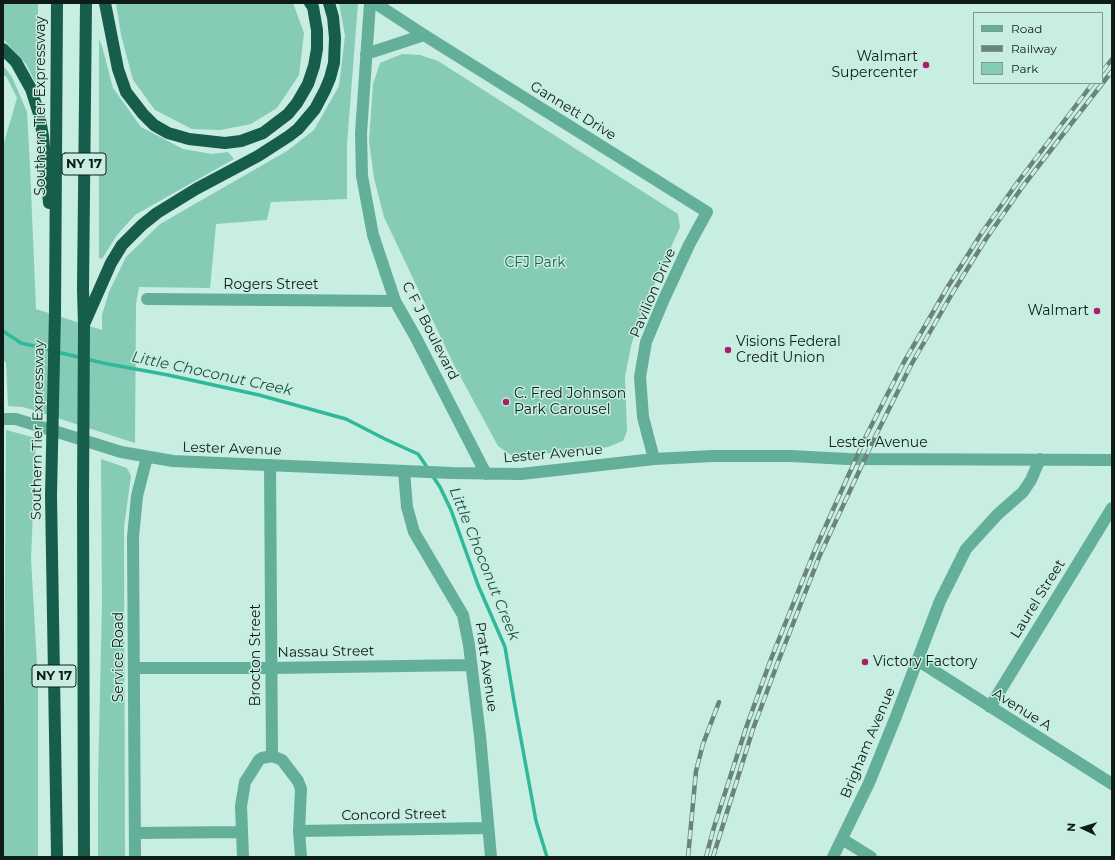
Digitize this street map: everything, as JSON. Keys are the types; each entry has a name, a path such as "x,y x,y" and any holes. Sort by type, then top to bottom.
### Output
{"highway":[{"name":"Southern Tier Expressway","path":"57,3 55,313 51,495 57,857"},
{"name":"NY 17","path":"84,857 83,289 86,3"},
{"path":"105,3 118,69 126,92 143,114 154,125 168,134 189,139 225,143 242,140 264,133 288,114 297,103 308,84 314,66 317,49 317,30 313,7 310,3"},
{"path":"84,325 111,263 122,245 142,225 157,213 196,189 258,156 289,136 298,129 315,109 328,84 334,63 335,38 333,17 329,3"},
{"path":"3,49 16,62 31,88 39,114 43,136 55,272"}],"street":[{"name":"C F J Boulevard","path":"370,3 361,133 362,176 373,235 395,301 415,336 486,474"},
{"name":"Gannett Drive","path":"375,3 707,212"},
{"path":"366,54 424,35"},
{"name":"Pavilion Drive","path":"654,459 643,417 640,376 646,342 689,245 707,212"},
{"name":"Rogers Street","path":"147,299 395,301"},
{"name":"Lester Avenue","path":"3,419 16,419 121,452 173,461 486,474 521,474 654,459 713,456 790,456 848,459 1112,460"},
{"name":"Service Road","path":"135,857 133,538 137,496 147,457"},
{"name":"Brigham Avenue","path":"833,857 869,783 940,601 966,549 998,514 1023,492 1031,480 1040,459"},
{"name":"Brocton Street","path":"270,465 272,756"},
{"name":"Pratt Avenue","path":"408,471 407,507 414,532 463,615 469,645 480,736 491,857"},
{"name":"Laurel Street","path":"990,707 1112,508"},
{"name":"Avenue A","path":"917,660 1112,784"},
{"name":"Nassau Street","path":"134,668 271,668 471,665"},
{"path":"243,857 241,806 245,782 259,760 272,756 282,760 298,781 301,789 301,857"},
{"name":"Concord Street","path":"300,831 488,828"},
{"path":"135,833 241,832"},
{"path":"842,839 872,857"}],"green space":[{"path":"3,3 38,3 38,81 35,82 26,64 3,39"},
{"path":"116,3 293,3 304,33 299,75 277,108 251,124 220,130 192,129 155,110 133,80 121,35"},
{"path":"339,3 358,3 347,144 347,199 271,202 267,220 216,224 210,288 139,287 136,304 135,443 23,407 8,406 6,363 3,359 3,146 17,98 6,76 3,76 3,65 12,77 27,112 36,309 102,330 102,315 109,292 126,257 160,224 287,151 314,130 339,86 345,36"},
{"path":"99,39 113,88 141,127 183,149 212,154 228,152 234,159 135,215 117,235 102,259 99,258"},
{"name":"CFJ Park","path":"402,54 420,55 438,61 678,214 680,227 640,317 631,346 625,377 627,431 623,441 608,447 540,454 511,455 498,446 453,363 384,217 374,178 369,141 373,84 380,63"},
{"path":"6,430 36,438 31,559 38,681 38,857 3,857"},
{"path":"101,459 127,468 131,476 124,527 125,857 98,857 102,603"}],"waterway":[{"name":"Little Choconut Creek","path":"3,331 21,343 51,350"},
{"name":"Little Choconut Creek","path":"57,352 259,395 346,419 418,454 429,470"},
{"name":"Little Choconut Creek","path":"432,475 440,487 451,510 478,585 505,647 536,821 547,857"}],"railway":[{"path":"1103,71 1112,59"},
{"path":"1103,83 1112,71"},
{"path":"706,857 714,827 747,725 771,659 814,552 867,434 904,362 947,288 981,234 1017,183 1092,84"},
{"path":"713,857 753,729 820,555 875,437 911,365 953,292 986,239 1023,186 1102,84"},
{"path":"688,857 696,771 703,744 719,702"}],"place":[{"name":"Walmart Supercenter","path":"926,65"},
{"name":"Walmart","path":"1097,311"},
{"name":"Visions Federal Credit Union","path":"728,350"},
{"name":"C. Fred Johnson Park Carousel","path":"506,402"},
{"name":"Victory Factory","path":"865,662"}]}
